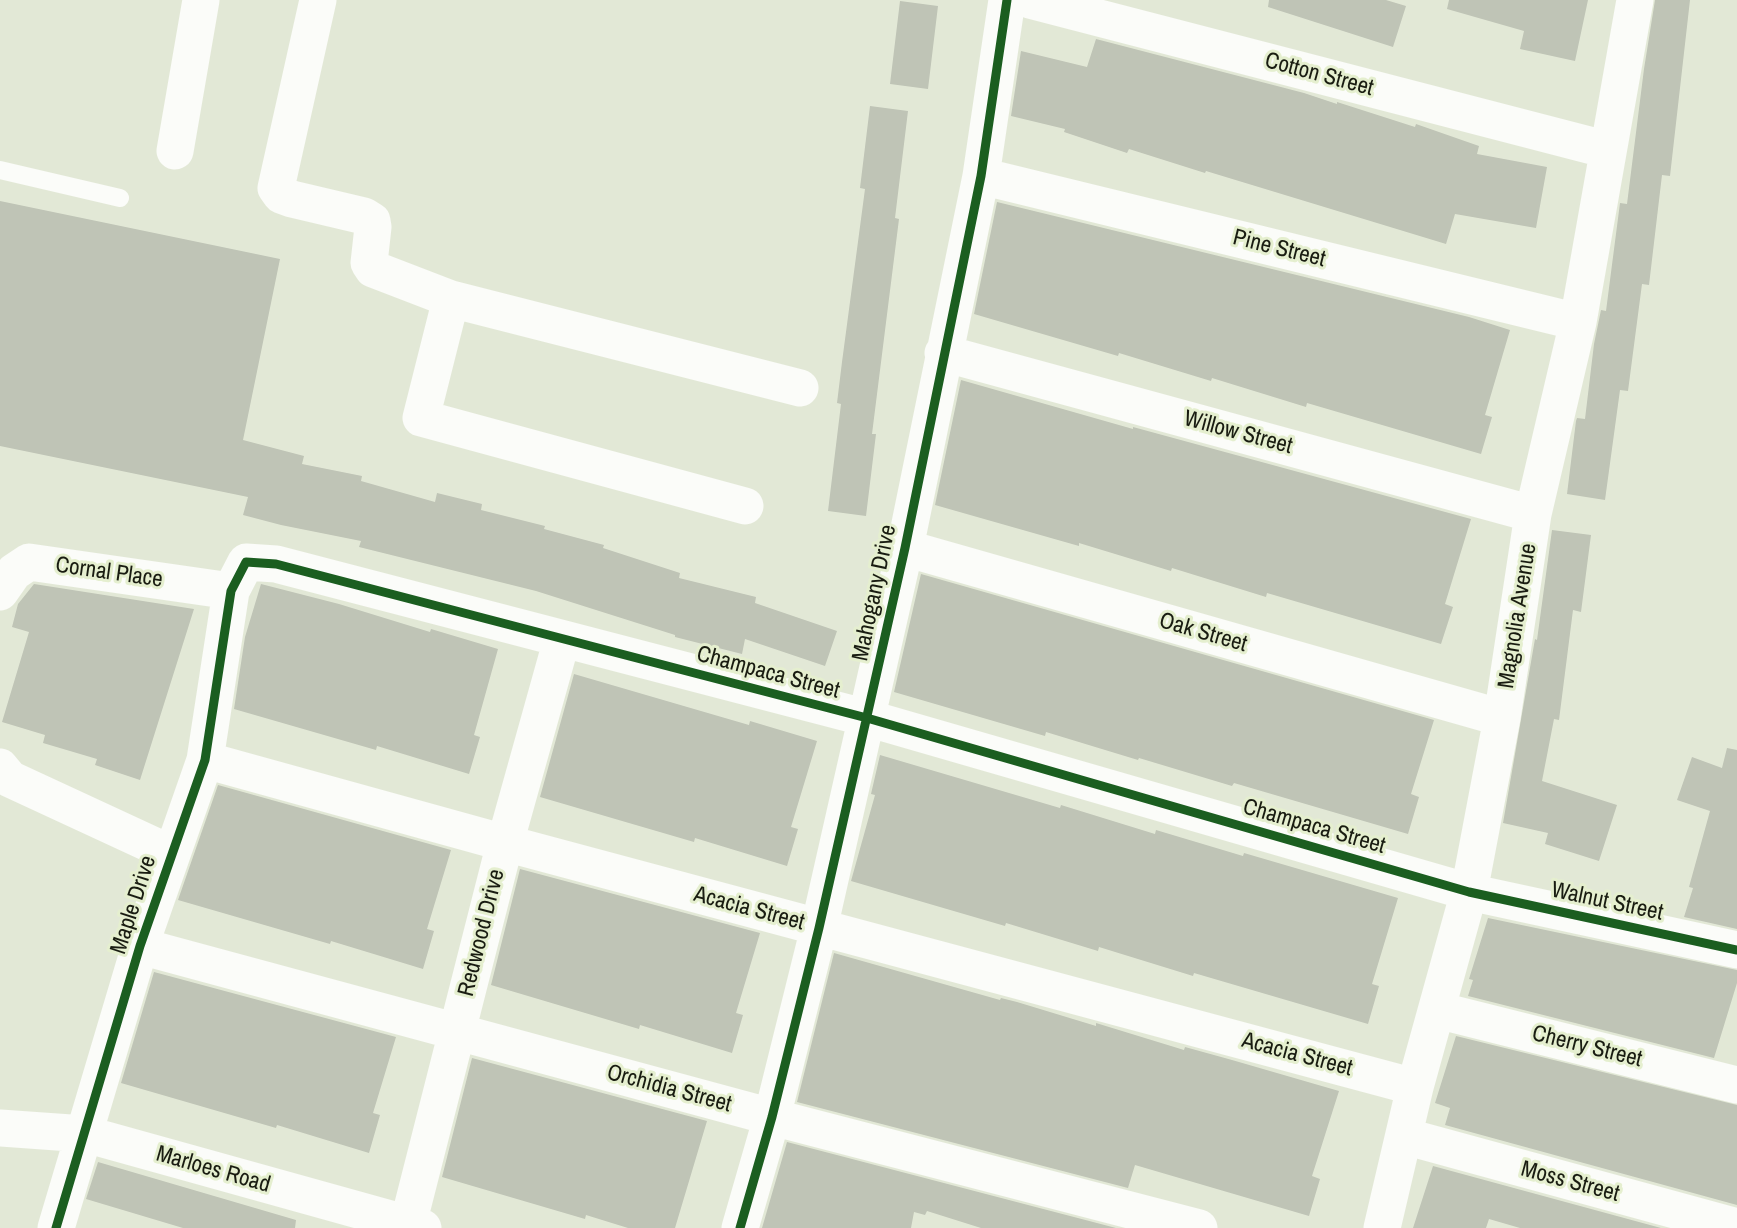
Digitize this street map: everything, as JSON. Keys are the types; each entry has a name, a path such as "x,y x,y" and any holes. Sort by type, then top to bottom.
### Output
{"street":[{"path":"175,151 201,0"},
{"path":"318,0 276,188 281,195 365,216 372,221 369,262 378,273 451,299 800,388"},
{"name":"Mahogany Drive","path":"740,1228 772,1117 819,928 905,548 981,176 1007,0"},
{"name":"Cotton Street","path":"1031,0 1608,150"},
{"name":"Magnolia Avenue","path":"1382,1228 1415,1087 1469,892 1502,718 1533,514 1578,322 1635,0"},
{"name":"Pine Street","path":"981,176 1578,322"},
{"path":"451,299 421,418 744,506"},
{"name":"Willow Street","path":"943,353 1533,514"},
{"name":"Oak Street","path":"905,548 1502,718"},
{"name":"Cornal Place","path":"0,592 13,572 29,562 231,591"},
{"name":"Champaca Street","path":"231,591 246,562 276,564 867,718 1469,892"},
{"name":"Maple Drive","path":"56,1228 140,946 205,760 231,591"},
{"name":"Redwood Drive","path":"413,1227 505,844 562,639"},
{"name":"Acacia Street","path":"205,760 505,844 1415,1087"},
{"path":"0,767 10,779 172,854"},
{"name":"Walnut Street","path":"1469,892 1737,950"},
{"name":"Orchidia Street","path":"140,946 772,1117 1199,1228"},
{"name":"Cherry Street","path":"1437,1010 1737,1085"},
{"name":"Marloes Road","path":"0,1128 85,1134 413,1227"},
{"name":"Moss Street","path":"1404,1136 1737,1227"}],"lane":[{"path":"0,170 120,198"}],"building":[{"path":"1269,0 1386,0 1406,6 1393,47 1268,7"},
{"path":"1449,0 1588,0 1575,61 1520,49 1524,31 1447,9"},
{"path":"1655,0 1690,0 1670,176 1662,175 1649,285 1642,284 1628,391 1620,390 1605,500 1567,494 1576,421 1577,418 1585,419 1594,344 1601,310 1606,311 1620,203 1627,204"},
{"path":"900,1 938,6 928,89 890,84"},
{"path":"1096,39 1337,102 1415,127 1416,124 1479,146 1477,154 1547,167 1536,228 1455,214 1446,244 1129,149 1127,153 1064,132 1065,129 1011,116 1021,51 1087,67"},
{"path":"870,106 908,111 895,218 899,219 872,434 876,434 866,516 828,511 841,404 837,403 865,189 860,188"},
{"path":"0,201 280,259 243,440 304,456 302,464 362,476 361,481 435,502 437,493 482,504 481,510 545,526 544,529 604,545 603,548 680,573 679,578 756,597 755,603 837,631 825,666 745,639 742,654 675,637 536,591 359,547 361,541 243,515 248,497 0,446"},
{"path":"997,202 1469,317 1510,330 1485,415 1492,417 1481,454 1307,403 1306,407 1212,378 1211,381 1119,353 1118,356 974,314"},
{"path":"961,380 1471,519 1445,604 1453,607 1441,644 1267,593 1266,597 1172,568 1171,571 1079,543 1079,546 935,505"},
{"path":"1552,530 1591,535 1581,612 1573,610 1559,720 1554,719 1542,781 1617,805 1599,861 1545,844 1548,833 1503,823 1535,639 1537,640"},
{"path":"921,574 1434,720 1411,794 1419,797 1408,834 1234,783 1232,786 1046,732 1045,736 894,692"},
{"path":"34,584 194,609 140,780 95,765 97,759 43,743 45,735 2,722 29,632 12,627 18,604"},
{"path":"261,584 498,649 474,735 480,737 469,774 377,746 376,750 234,709 245,637"},
{"path":"574,674 749,725 750,721 817,741 791,827 798,829 787,866 695,838 694,842 540,797"},
{"path":"1727,748 1737,750 1737,929 1684,917 1693,888 1689,887 1710,811 1677,800 1692,757 1722,768"},
{"path":"880,755 1060,808 1061,805 1155,834 1156,830 1243,856 1244,853 1398,898 1372,984 1379,986 1368,1024 1194,973 1193,976 1099,947 1098,951 851,881 875,795 871,794"},
{"path":"218,785 451,850 427,929 434,931 423,969 178,900"},
{"path":"520,869 760,933 736,1013 743,1015 732,1053 640,1025 639,1029 491,985"},
{"path":"1488,918 1737,970 1737,983 1714,1058 1468,996 1473,980 1469,979"},
{"path":"834,953 1339,1091 1312,1176 1320,1179 1309,1216 1135,1165 1128,1188 797,1102"},
{"path":"154,972 396,1037 373,1113 380,1115 369,1153 121,1083"},
{"path":"1456,1036 1737,1105 1737,1205 1445,1125 1450,1108 1435,1103"},
{"path":"472,1058 707,1121 675,1228 628,1228 586,1215 585,1219 442,1177"},
{"path":"787,1142 1116,1228 981,1228 927,1211 925,1215 914,1212 911,1228 762,1228"},
{"path":"98,1162 296,1220 295,1228 183,1228 86,1199"},
{"path":"1433,1166 1661,1228 1520,1228 1489,1219 1486,1228 1413,1228"}],"cycle path":[{"path":"740,1228 772,1117 819,928 905,548 981,176 1007,0"},
{"path":"56,1228 140,946 205,760 231,591 246,562 276,564 867,718 1469,892 1737,950"}]}
